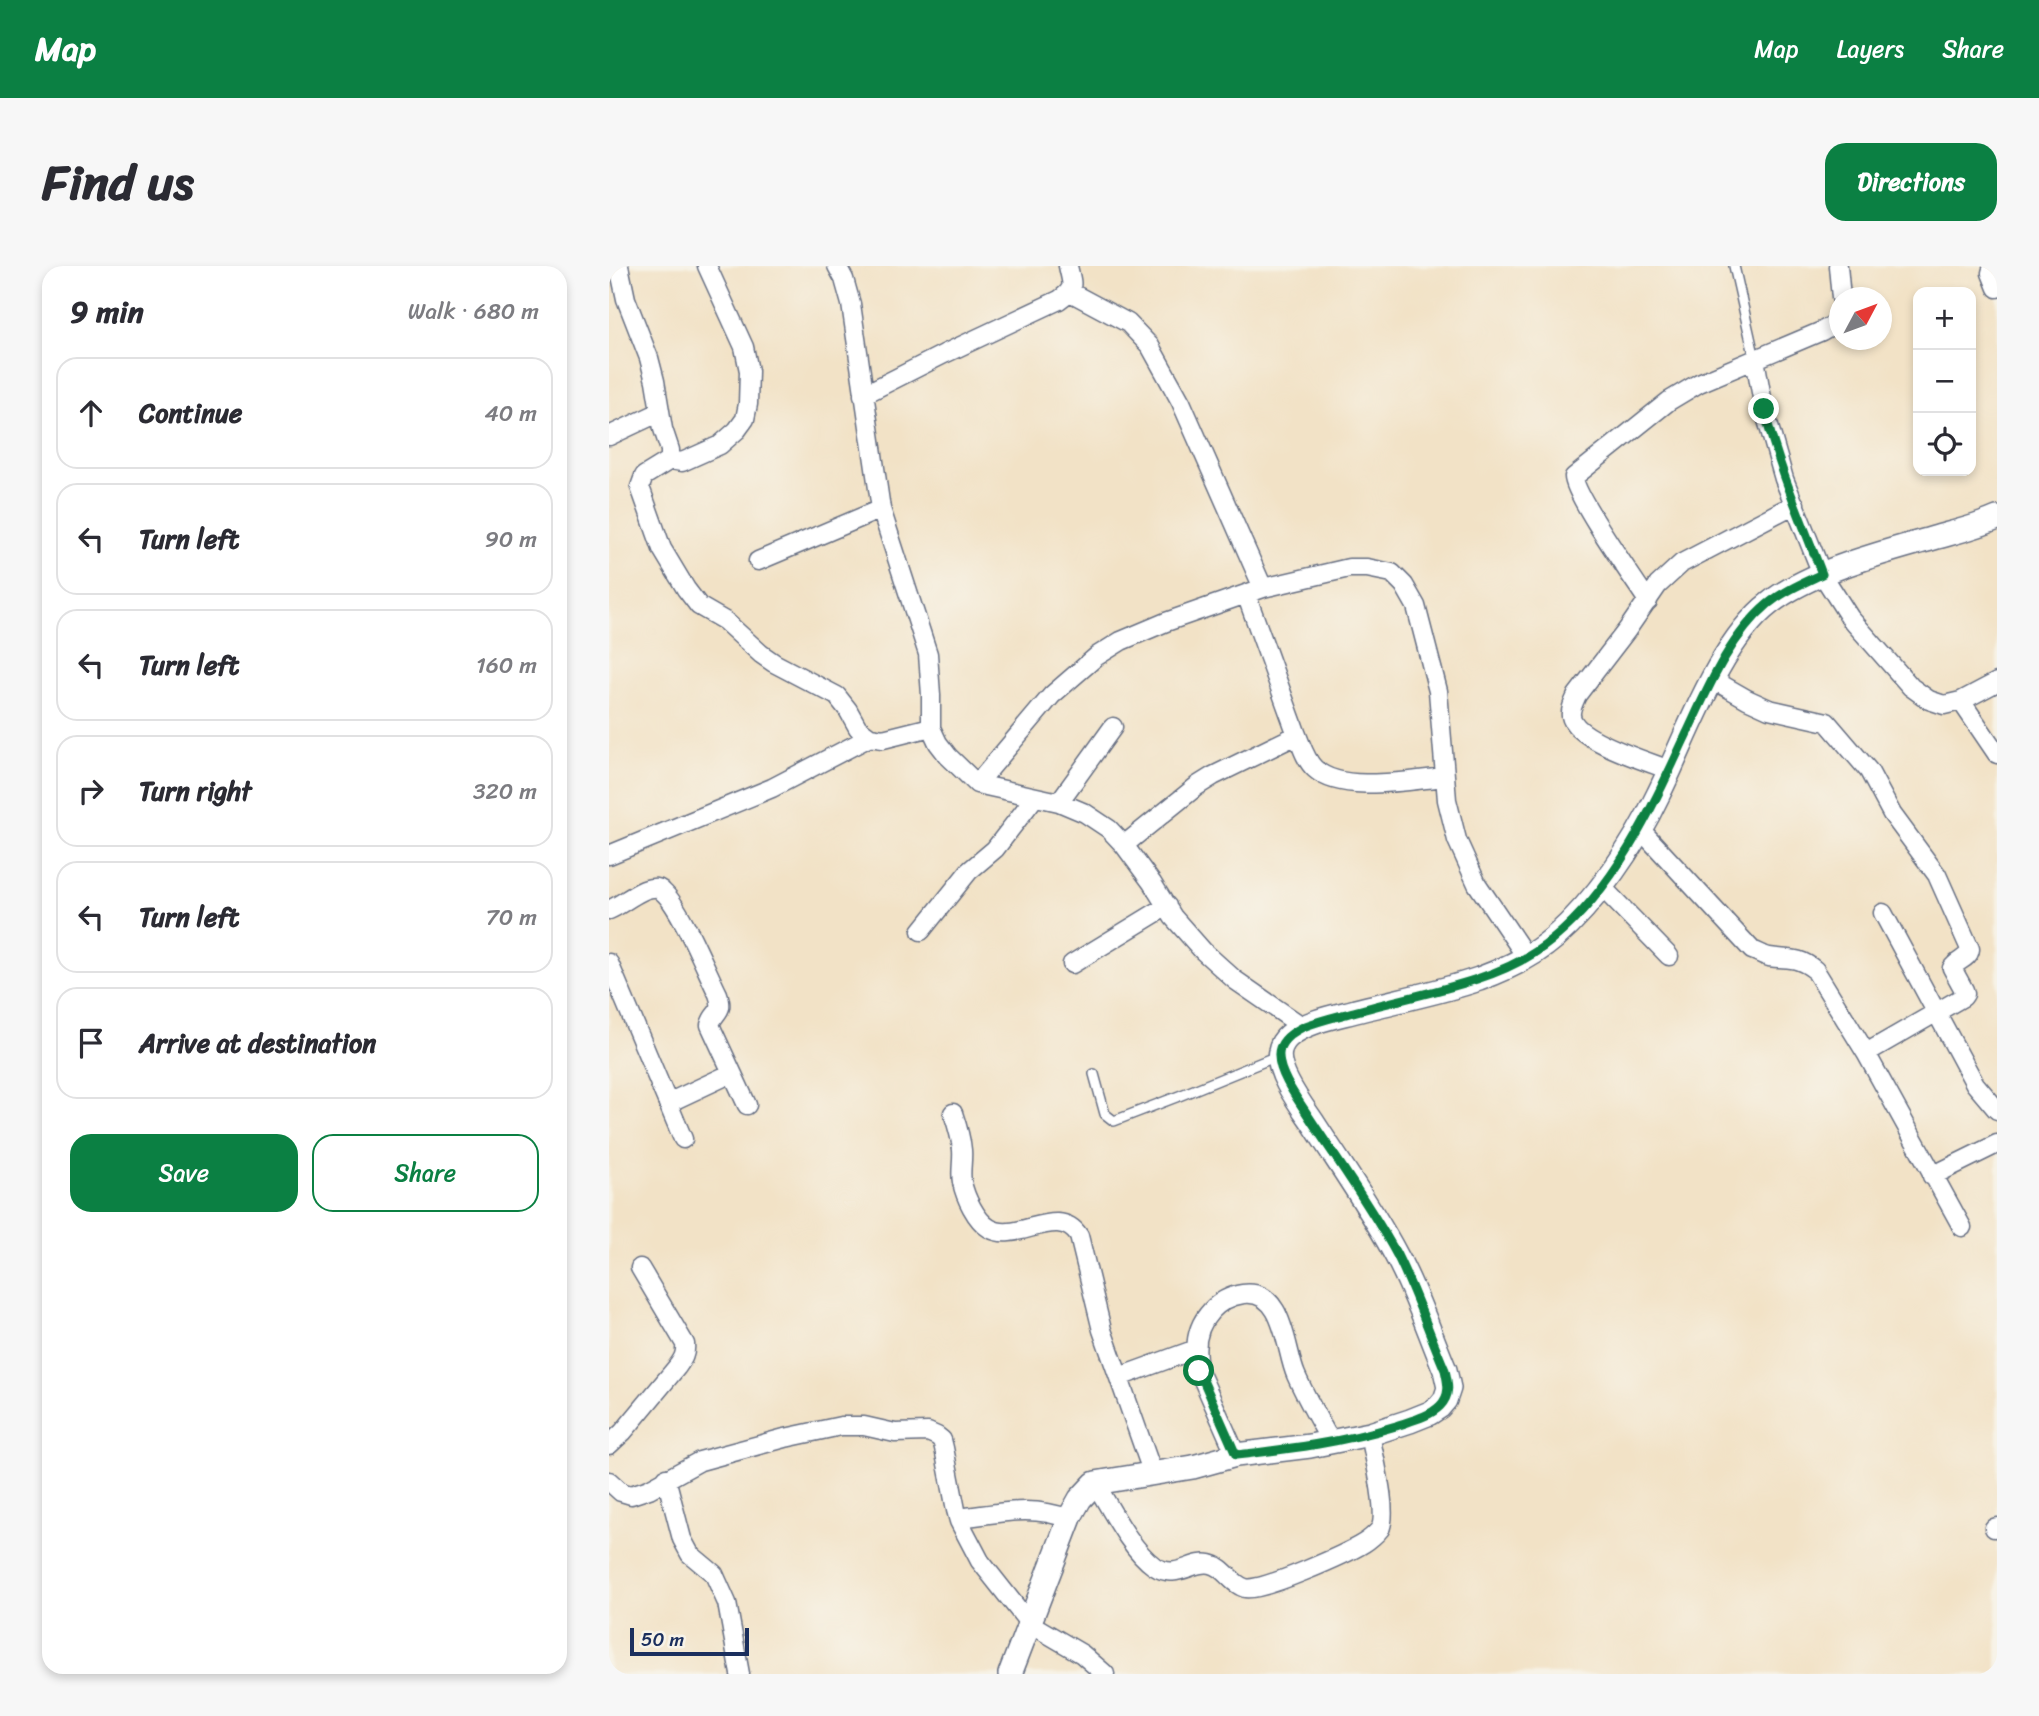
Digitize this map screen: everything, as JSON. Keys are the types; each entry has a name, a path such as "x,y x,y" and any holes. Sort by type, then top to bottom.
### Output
{"street":[{"path":"609,269 617,266 649,358 670,460"},
{"path":"706,266 744,347 749,370 747,412 737,430 720,445 690,460 670,460 644,476 640,487 661,549 699,606 725,621 774,663 837,696 858,728 870,737 883,739 931,727"},
{"path":"837,266 851,304 881,509 928,654 932,695 931,727 938,743 977,784 1059,802 1085,813 1109,829 1153,883 1173,917 1203,951 1235,980 1303,1027"},
{"path":"863,395 1059,300 1070,292 1072,285 1068,266"},
{"path":"1838,266 1840,287"},
{"path":"1993,266 1991,273 1997,288"},
{"path":"1070,292 1128,323 1150,346 1181,402 1254,591 1297,736 1314,768 1325,776 1340,781 1373,782 1445,777"},
{"path":"1648,601 1584,501 1574,477 1669,401 1699,383 1829,327"},
{"path":"1755,359 1772,444 1822,574 1850,618 1911,687 1930,700 1944,705 1961,701 1997,682"},
{"path":"609,436 660,412"},
{"path":"1670,770 1612,749 1579,729 1571,718 1577,695 1658,585 1682,563 1795,504"},
{"path":"758,561 881,509"},
{"path":"1010,1674 1069,1519 1080,1499 1095,1483 1193,1467 1236,1455 1370,1434 1410,1421 1439,1407 1445,1400 1449,1388 1445,1370 1398,1258 1363,1196 1294,1095 1282,1069 1278,1055 1286,1039 1303,1027 1329,1018 1476,980 1506,969 1553,939 1601,886 1640,828 1712,679 1731,648 1767,604 1790,588 1822,574 1997,518"},
{"path":"977,784 1052,695 1097,656 1121,640 1254,591 1349,568 1392,573 1404,585 1416,606 1438,691 1447,800 1457,840 1477,884 1527,958"},
{"path":"1712,679 1769,709 1827,722 1869,771 1892,814 1937,875 1971,949 1968,956 1952,968 1965,994 1963,997 1865,1053"},
{"path":"1961,701 1995,747"},
{"path":"1059,802 1113,727"},
{"path":"1124,845 1197,786 1297,736"},
{"path":"609,855 772,788 870,737"},
{"path":"921,931 969,872 995,849 1035,797"},
{"path":"1640,828 1752,950 1767,957 1786,957 1805,962 1815,970 1865,1053 1962,1227"},
{"path":"1601,886 1668,956"},
{"path":"609,910 654,887 665,893 679,915 722,1005 710,1025 747,1105"},
{"path":"1072,964 1167,906"},
{"path":"1883,913 1975,1084 1997,1110"},
{"path":"609,963 683,1139"},
{"path":"668,1103 732,1073"},
{"path":"953,1113 962,1150 962,1181 966,1194 979,1217 990,1228 1010,1232 1041,1224 1058,1223 1070,1226 1079,1236 1102,1330 1153,1474"},
{"path":"1932,1175 1997,1144"},
{"path":"609,1446 684,1357 685,1343 640,1268"},
{"path":"1236,1455 1195,1358 1198,1331 1212,1311 1225,1300 1246,1293 1258,1295 1268,1302 1282,1324 1295,1373 1331,1442"},
{"path":"1119,1377 1196,1349"},
{"path":"609,1481 621,1492 631,1495 649,1489 700,1461 841,1426 864,1426 895,1433 928,1432 941,1440 958,1518 980,1561 1029,1623 1082,1654 1105,1674"},
{"path":"1095,1483 1140,1554 1156,1567 1168,1572 1205,1563 1214,1565 1233,1581 1251,1589 1288,1578 1366,1543 1380,1529 1384,1516 1370,1434"},
{"path":"666,1478 682,1539 690,1554 714,1574 727,1603 740,1674"},
{"path":"958,1518 1020,1510 1051,1512 1069,1519"}],"lane":[{"path":"1734,266 1755,359"},
{"path":"1094,1074 1105,1114 1114,1121 1278,1055"}],"route":[{"path":"1199,1371 1236,1455 1310,1446 1370,1434 1430,1413 1445,1400 1449,1388 1445,1370 1398,1258 1363,1196 1294,1095 1278,1055 1286,1039 1303,1027 1476,980 1506,969 1553,939 1581,912 1601,886 1657,798 1712,679 1731,648 1767,604 1790,588 1822,574 1784,479 1764,409"}]}
